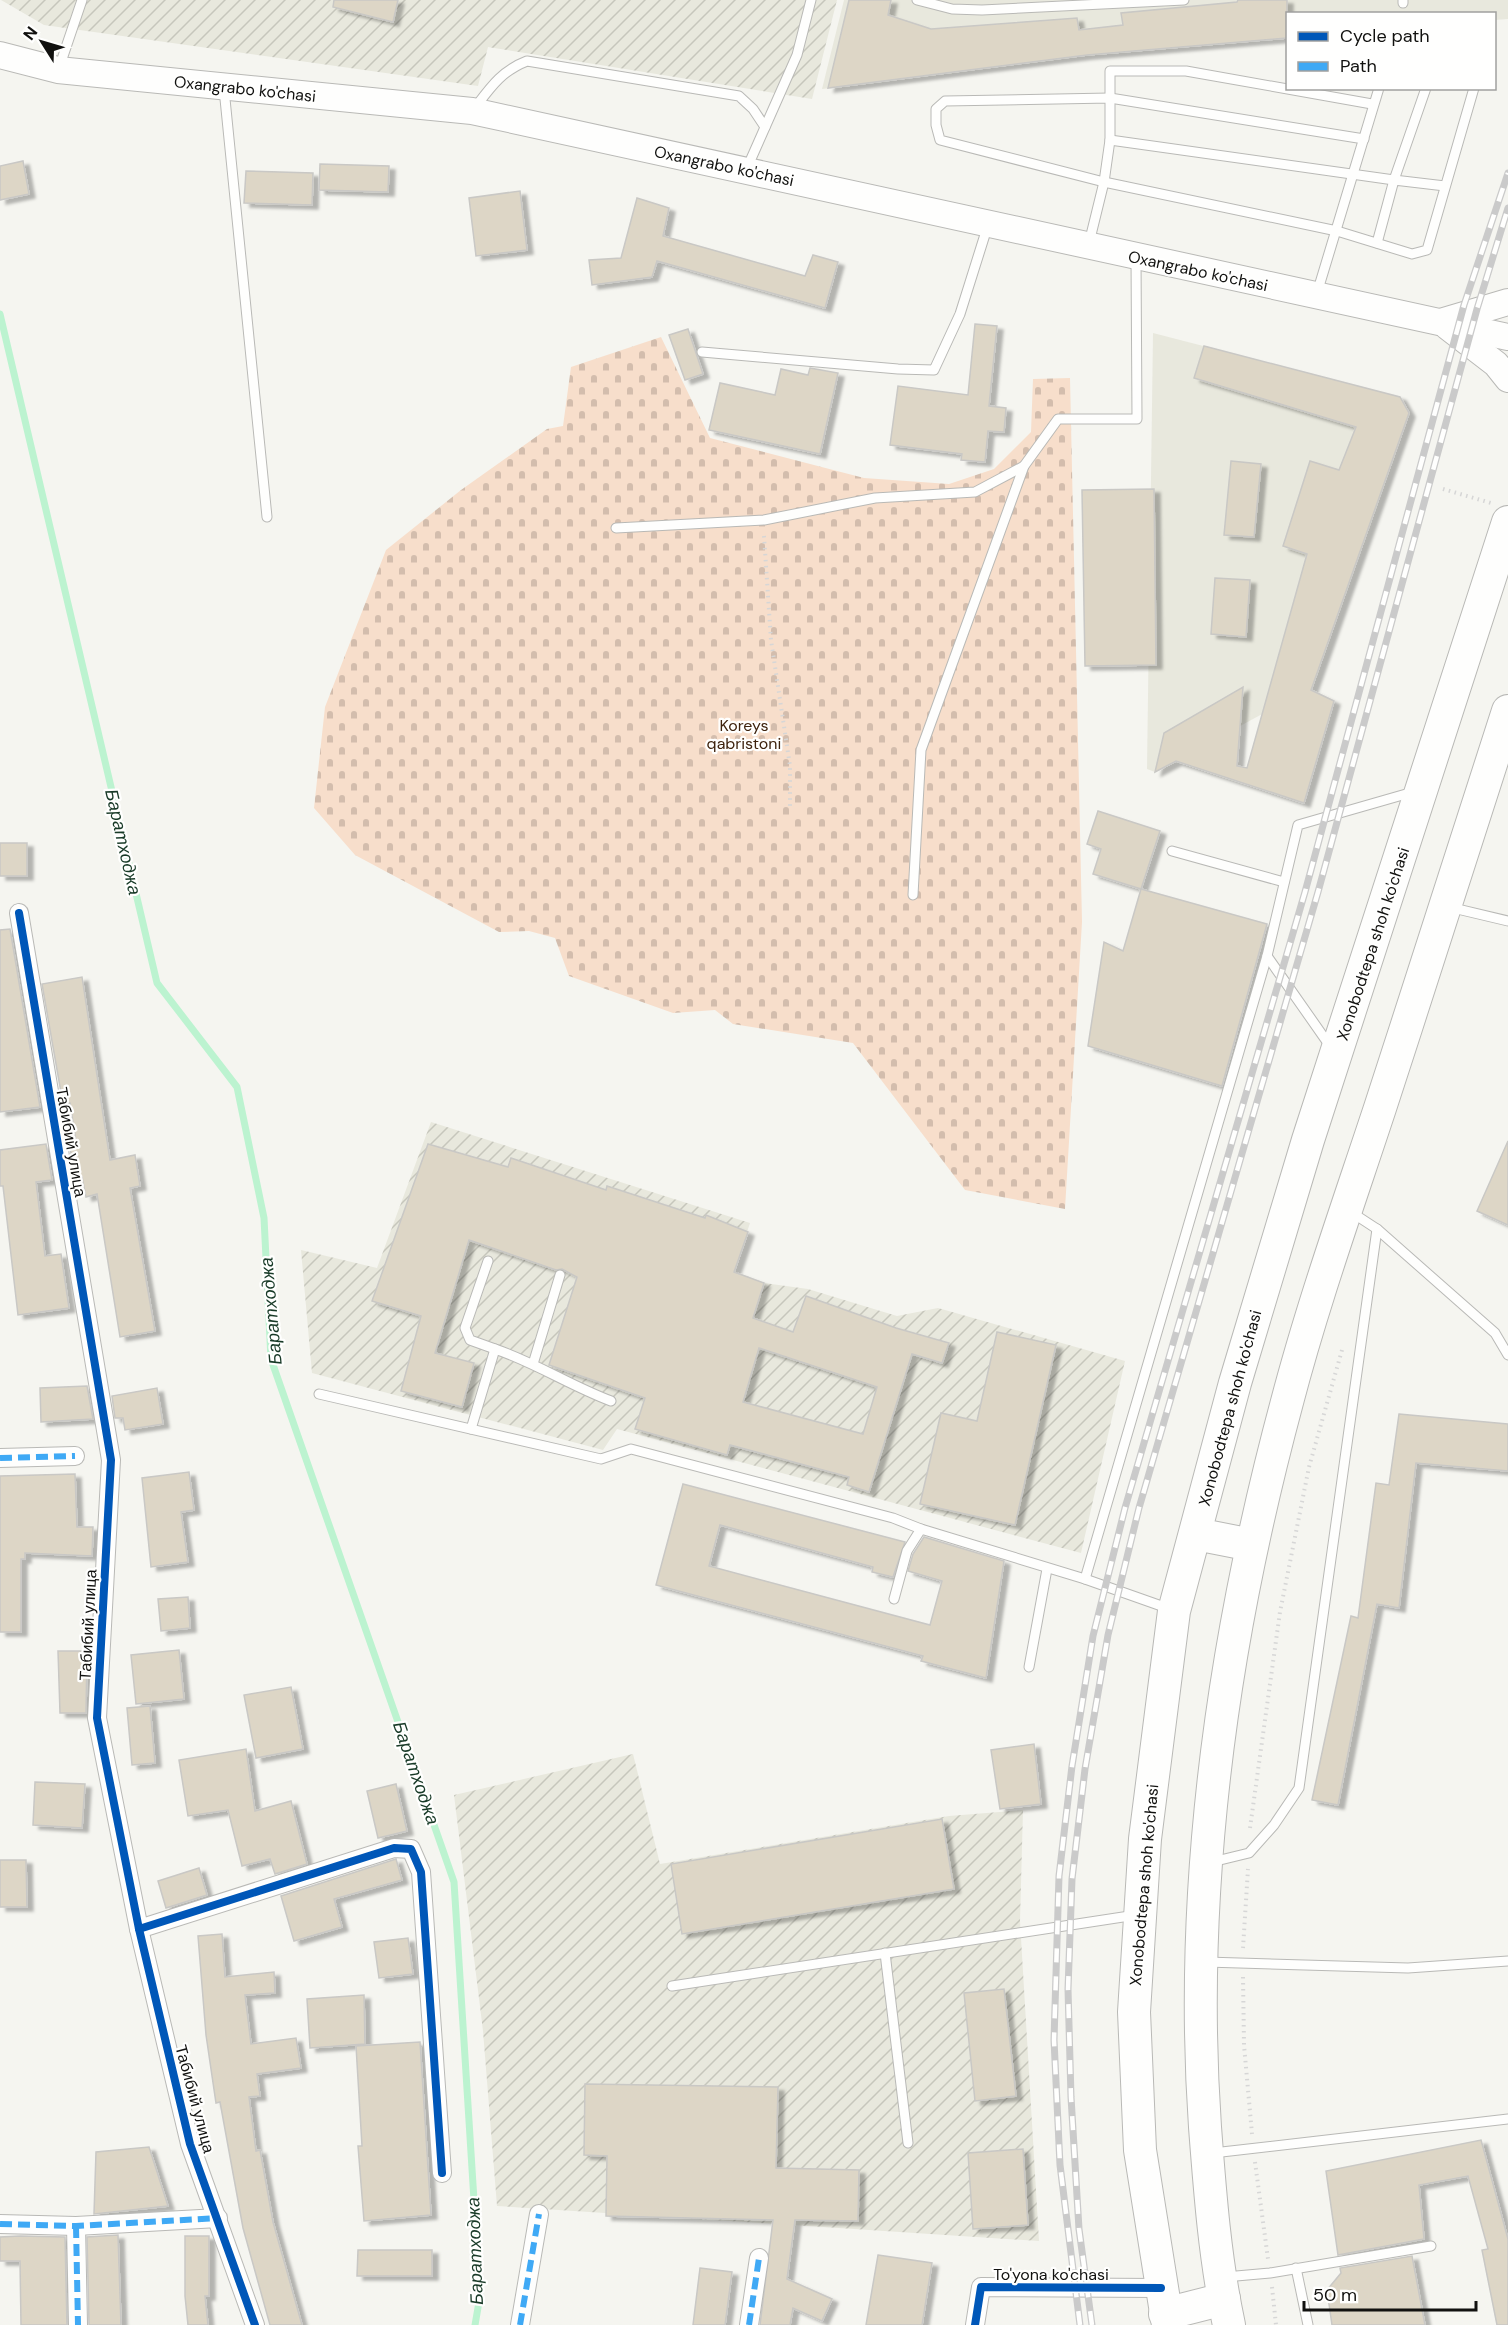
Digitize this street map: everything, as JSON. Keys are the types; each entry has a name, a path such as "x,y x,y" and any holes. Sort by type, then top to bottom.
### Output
{"highway":[{"name":"Xonobodtepa shoh ko'chasi","path":"1165,2309 1146,2196 1137,2105 1134,2012 1138,1914 1146,1827 1174,1611 1235,1383 1424,788 1503,513"},
{"path":"1165,2309 1224,2301 1207,2154 1200,2024 1200,1962 1207,1863 1223,1714 1252,1545 1287,1399 1508,711"},
{"path":"1196,1534 1252,1545"}],"main road":[{"name":"Oxangrabo ko'chasi","path":"0,55 58,70 472,111 1136,258 1441,321 1508,338"},
{"name":"Oxangrabo ko'chasi","path":"1441,321 1508,302"},
{"name":"Oxangrabo ko'chasi","path":"1441,321 1496,364 1508,379"}],"street":[{"name":"Табибий улица","path":"19,913 111,1460 97,1719 139,1929 190,2144 255,2325"},
{"path":"0,1458 75,1456"},
{"path":"139,1929 394,1848 411,1849 421,1872 442,2173"},
{"path":"520,2325 539,2214"},
{"path":"0,2224 76,2226 218,2218"},
{"path":"76,2226 78,2325"},
{"path":"749,2325 759,2258"},
{"name":"To'yona ko'chasi","path":"975,2325 981,2287 1165,2309"}],"lane":[{"path":"58,70 82,0"},
{"path":"746,171 797,55 811,0"},
{"path":"916,0 952,9 982,10 1075,3 1184,0"},
{"path":"982,10 985,0"},
{"path":"472,111 498,77 510,67 527,61 739,96 753,109 765,127"},
{"path":"1088,247 1104,182 1110,140 1110,71 1186,71 1286,89"},
{"path":"224,87 267,517"},
{"path":"1293,90 1372,104"},
{"path":"1316,296 1364,139 1372,104 1378,90"},
{"path":"1377,243 1394,180 1425,90"},
{"path":"1364,139 1110,98 945,101 936,109 936,125 940,140 1104,182 1336,231 1412,254 1426,250 1473,90"},
{"path":"1110,140 1353,176 1445,186"},
{"path":"702,352 934,370 960,314 988,225"},
{"path":"913,896 921,750 1024,466 1058,419 1137,419 1136,258"},
{"path":"616,528 764,520 875,498 975,492 1024,466"},
{"path":"1085,1580 1267,956 1298,825 1424,788"},
{"path":"1172,851 1284,882"},
{"path":"1445,906 1508,921"},
{"path":"1267,956 1337,1056"},
{"path":"1347,1209 1377,1228 1495,1333 1508,1355"},
{"path":"1207,1863 1249,1853 1274,1825 1299,1788 1377,1228"},
{"path":"488,1261 465,1328 470,1340 533,1364 582,1390 611,1401"},
{"path":"533,1364 560,1275"},
{"path":"471,1429 495,1349"},
{"path":"319,1394 601,1459 631,1449 893,1518 1174,1611"},
{"path":"894,1599 907,1551 921,1529"},
{"path":"1029,1667 1047,1569"},
{"path":"672,1986 1138,1914"},
{"path":"885,1953 908,2143"},
{"path":"1200,1962 1408,1968 1508,1961"},
{"path":"1207,2154 1508,2119"},
{"path":"1224,2301 1270,2273 1431,2246"},
{"path":"1296,2268 1308,2325"}],"path":[{"path":"1443,489 1503,513"},
{"path":"764,520 771,640 790,766 790,806"},
{"path":"1276,2325 1254,2150 1244,2045 1243,1963 1252,1799 1280,1612 1309,1467 1344,1342"}],"shaded area":[{"path":"1,0 837,0 812,99 488,47 478,86 44,25"},
{"path":"844,0 1508,0 1508,19 1496,20 1496,12 1286,12 1286,38 1097,54 822,89"},
{"path":"1153,333 1400,397 1409,413 1312,687 1155,772 1147,769"},
{"path":"431,1122 750,1223 734,1271 764,1283 808,1289 897,1316 938,1308 1125,1361 1081,1553 617,1429 603,1450 312,1373 301,1250 377,1268"},
{"path":"633,1754 660,1864 949,1816 1023,1810 1020,1921 1039,2241 497,2206 483,2031 454,1795"}],"green space":[{"name":"Koreys qabristoni","path":"661,337 710,438 864,478 949,484 994,469 1031,432 1033,379 1070,378 1082,922 1065,1209 965,1190 853,1043 733,1024 715,1010 673,1013 569,976 555,938 529,931 499,932 355,855 314,808 325,707 386,550 461,490 547,429 563,426 571,367"}],"building":[{"path":"334,0 398,0 393,22 333,7"},
{"path":"849,0 891,0 888,15 931,29 1077,18 1079,30 1123,25 1121,13 1237,2 1238,0 1287,0 1286,38 1087,55 828,88"},
{"path":"23,161 29,194 0,200 0,166"},
{"path":"320,164 389,166 388,192 319,190"},
{"path":"246,171 313,173 312,205 244,203"},
{"path":"520,191 527,250 476,256 469,198"},
{"path":"637,198 669,208 663,236 805,276 813,255 838,262 825,308 657,261 652,277 592,285 589,260 621,258"},
{"path":"975,324 997,326 989,406 1006,408 1004,432 988,431 985,462 961,460 962,454 890,445 898,386 968,395"},
{"path":"688,329 703,374 685,380 669,335"},
{"path":"1204,346 1400,397 1409,413 1311,690 1334,701 1304,803 1176,761 1155,772 1164,733 1243,687 1237,766 1247,768 1307,554 1283,546 1310,461 1339,470 1356,427 1194,378"},
{"path":"810,368 838,373 820,454 709,430 720,383 775,395 781,369 808,375"},
{"path":"1231,461 1261,464 1254,537 1224,535"},
{"path":"1154,489 1156,665 1085,666 1082,490"},
{"path":"1215,578 1250,580 1246,637 1211,634"},
{"path":"1098,811 1160,831 1141,889 1093,874 1101,849 1087,844"},
{"path":"0,843 27,843 27,876 0,876"},
{"path":"1141,889 1267,924 1222,1086 1088,1046 1104,942 1123,951"},
{"path":"10,929 40,1107 0,1112 0,930"},
{"path":"82,977 110,1160 135,1155 140,1186 130,1188 155,1331 120,1337 97,1194 86,1197 82,1177 75,1177 69,1142 76,1141 70,1103 63,1104 42,984"},
{"path":"1508,1141 1508,1225 1477,1211"},
{"path":"46,1144 52,1180 36,1182 45,1256 61,1254 69,1308 18,1315 3,1186 0,1186 0,1150"},
{"path":"428,1144 508,1167 511,1158 606,1190 607,1186 705,1218 706,1215 748,1232 734,1272 764,1283 753,1318 793,1332 806,1296 896,1328 949,1343 942,1363 912,1354 869,1492 847,1485 849,1477 730,1445 727,1455 635,1429 645,1398 549,1365 577,1277 562,1269 556,1270 469,1240 435,1353 474,1363 462,1407 401,1391 421,1316 372,1301","holes":["759,1348 877,1387 863,1434 743,1402"]},
{"path":"997,1332 1056,1345 1015,1525 920,1504 941,1413 977,1421"},
{"path":"87,1386 93,1419 41,1422 40,1388"},
{"path":"157,1388 163,1424 125,1430 123,1418 115,1418 112,1396"},
{"path":"1399,1414 1508,1424 1508,1471 1416,1463 1399,1608 1377,1604 1338,1805 1312,1800 1351,1616 1358,1618 1376,1483 1389,1485"},
{"path":"189,1472 194,1510 181,1512 188,1562 151,1567 142,1478"},
{"path":"75,1474 77,1527 93,1527 92,1556 25,1553 25,1559 21,1559 21,1632 0,1632 0,1476"},
{"path":"683,1484 905,1542 893,1577 872,1572 873,1567 720,1525 709,1566 930,1625 942,1581 908,1571 913,1554 924,1537 1004,1561 986,1678 921,1661 923,1656 656,1585"},
{"path":"188,1597 190,1628 161,1631 158,1599"},
{"path":"179,1650 184,1699 136,1704 131,1655"},
{"path":"58,1651 87,1651 86,1713 60,1713"},
{"path":"291,1687 303,1749 256,1758 244,1695"},
{"path":"150,1706 155,1763 132,1765 127,1708"},
{"path":"1034,1744 1041,1804 1000,1809 991,1750"},
{"path":"246,1749 255,1811 291,1801 307,1864 275,1874 270,1859 242,1866 228,1810 188,1816 179,1760"},
{"path":"35,1782 85,1784 82,1828 33,1825"},
{"path":"396,1784 407,1831 378,1838 367,1791"},
{"path":"942,1819 954,1889 682,1934 671,1864"},
{"path":"396,1859 402,1880 334,1899 342,1927 294,1941 281,1896"},
{"path":"0,1860 26,1860 27,1907 0,1907"},
{"path":"199,1868 207,1895 166,1908 158,1881"},
{"path":"222,1934 225,1977 274,1972 275,1993 245,1995 251,2044 296,2038 301,2068 257,2074 260,2096 249,2097 256,2151 260,2150 273,2222 302,2325 270,2325 243,2228 220,2102 216,2103 206,2035 198,1936"},
{"path":"408,1938 413,1974 379,1978 374,1942"},
{"path":"1004,1989 1016,2096 975,2101 964,1993"},
{"path":"364,1995 365,2044 310,2048 307,1999"},
{"path":"420,2042 431,2215 364,2221 358,2146 362,2146 356,2046"},
{"path":"585,2084 778,2087 776,2168 859,2170 858,2221 795,2220 787,2279 832,2299 822,2321 793,2308 790,2325 760,2325 773,2220 606,2216 607,2156 584,2155"},
{"path":"1481,2140 1508,2239 1508,2325 1497,2325 1482,2250 1488,2249 1468,2176 1419,2185 1424,2239 1338,2255 1326,2171"},
{"path":"149,2147 168,2206 94,2214 96,2152"},
{"path":"1023,2149 1028,2225 973,2229 968,2153"},
{"path":"118,2235 121,2325 89,2325 87,2237"},
{"path":"185,2236 209,2236 209,2296 205,2296 208,2325 188,2325 185,2296"},
{"path":"0,2237 65,2237 67,2325 21,2325 20,2261 0,2261"},
{"path":"358,2250 432,2250 432,2276 357,2276"},
{"path":"878,2255 932,2263 922,2325 866,2325"},
{"path":"1412,2256 1425,2325 1332,2325 1327,2290 1341,2273 1340,2268"},
{"path":"700,2268 732,2272 725,2325 693,2325"}],"waterway":[{"name":"Баратходжа","path":"0,314 157,983 237,1087 264,1218 271,1359 454,1882 480,2296 475,2325"}],"railway":[{"path":"1080,2325 1060,2165 1054,2040 1059,1876 1072,1766 1093,1636 1125,1508 1305,892 1464,305 1508,173"},
{"path":"1092,2325 1079,2229 1071,2097 1068,1989 1072,1879 1085,1769 1108,1635 1139,1508 1318,892 1477,309 1508,208"}],"marked path":[{"path":"0,1458 75,1456"},
{"path":"520,2325 539,2214"},
{"path":"0,2224 76,2226 218,2218"},
{"path":"76,2226 78,2325"},
{"path":"749,2325 759,2258"}],"cycle path":[{"path":"19,913 111,1460 97,1718 139,1929 190,2144 255,2325"},
{"path":"139,1929 394,1848 411,1849 421,1872 442,2173"},
{"path":"975,2325 981,2287 1161,2288"}]}
